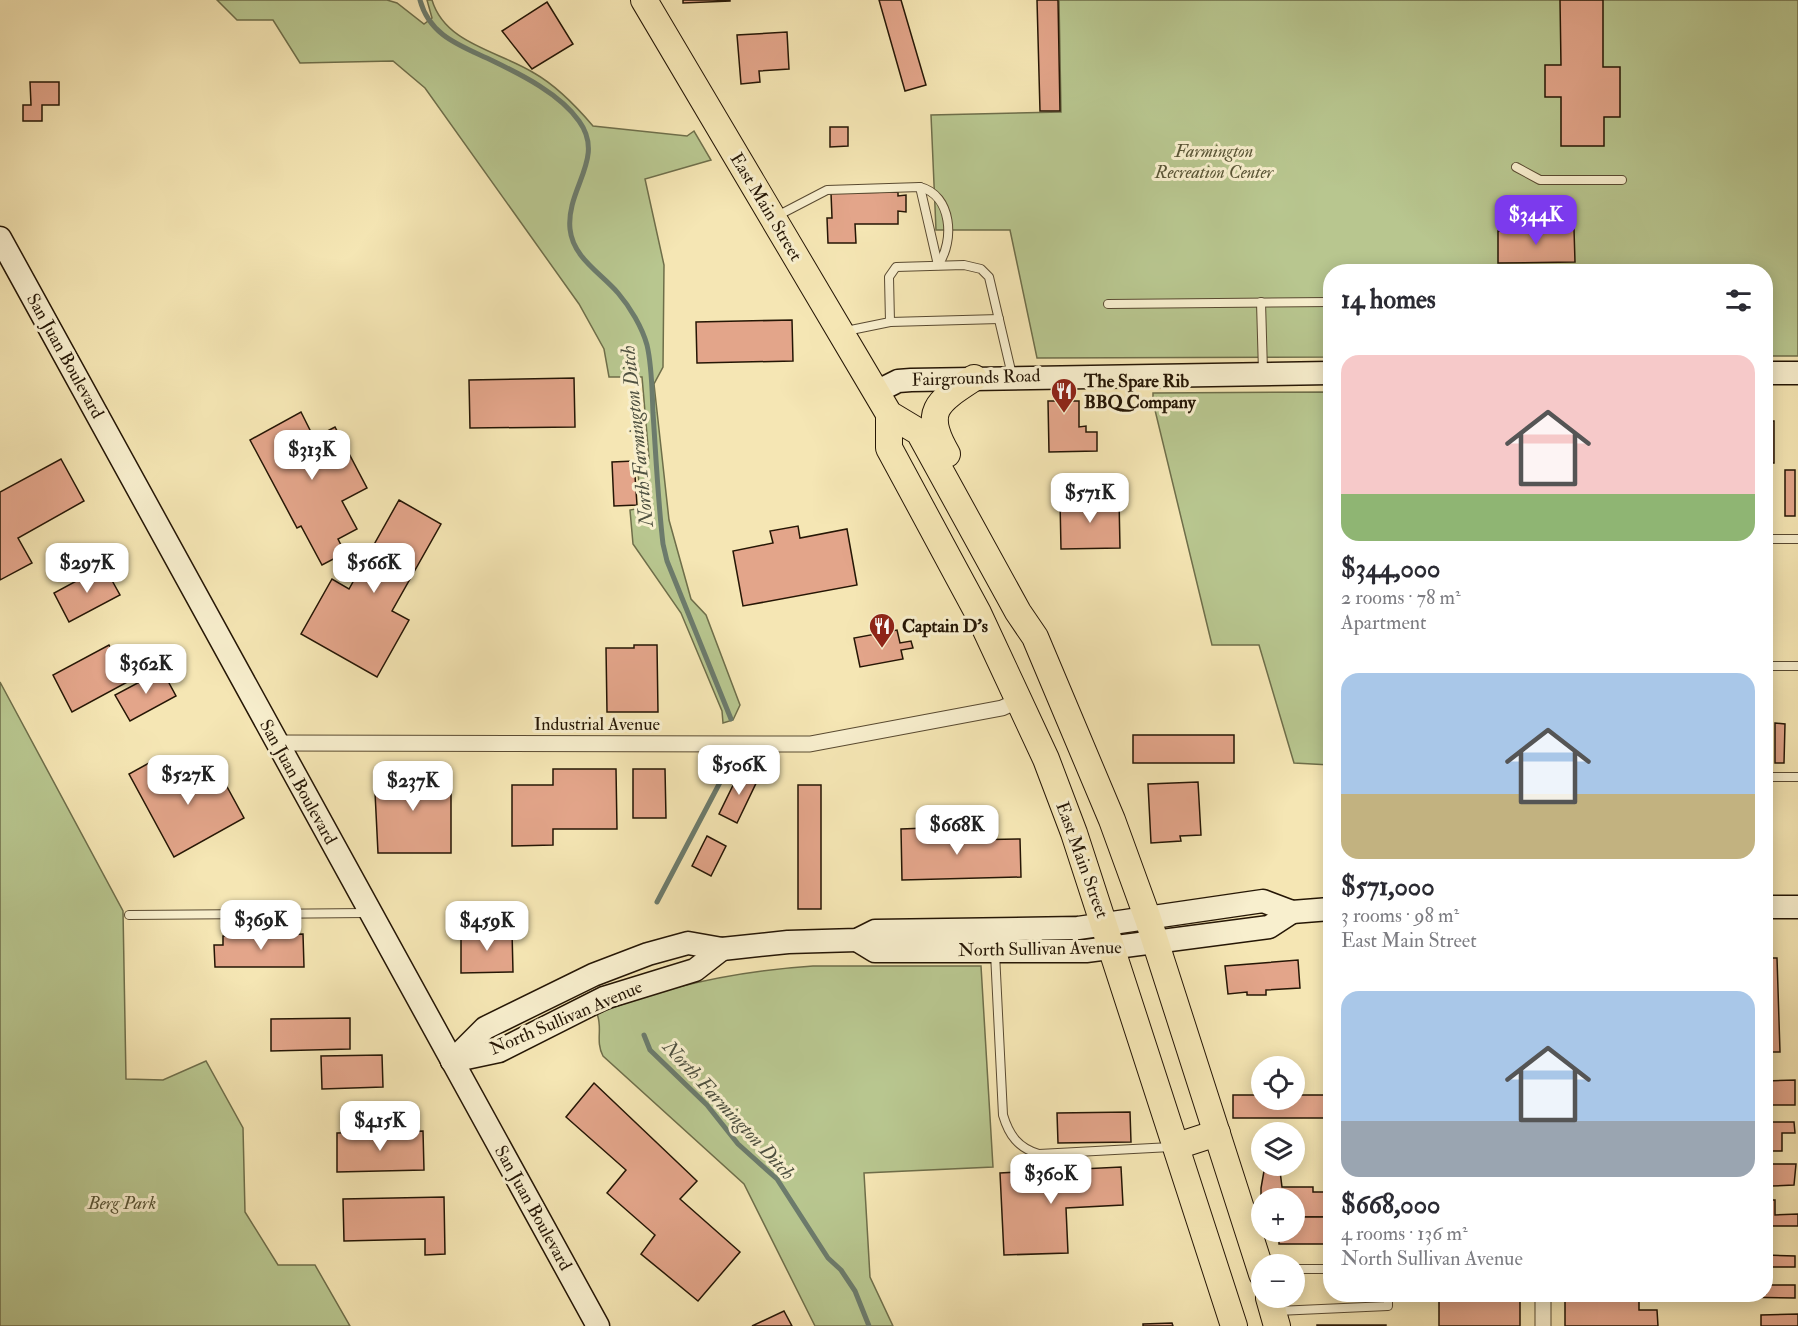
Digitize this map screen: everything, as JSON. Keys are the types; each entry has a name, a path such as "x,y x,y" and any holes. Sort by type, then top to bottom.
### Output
{"main road":[{"name":"East Main Street","path":"644,0 889,414 919,432 1018,612 1035,637 1113,820 1157,944 1256,1254"},
{"name":"San Juan Boulevard","path":"0,238 598,1326"},
{"name":"Fairgrounds Road","path":"876,392 898,381 1263,372 1323,373"},
{"path":"1773,373 1798,373"},
{"path":"974,378 946,396 938,405 934,411 934,429 1028,603 1035,637"},
{"name":"East Main Street","path":"889,414 889,448 978,613 1020,699 1054,780 1110,937 1234,1326"},
{"path":"1020,699 1055,681"},
{"name":"North Sullivan Avenue","path":"857,940 875,951 995,952 1110,937 1148,919 1263,901 1292,912 1323,910"},
{"path":"1773,907 1798,907"},
{"name":"North Sullivan Avenue","path":"452,1061 485,1028 593,975 648,954 688,943 722,949 788,942 857,940 875,931 1078,928 1110,937 1157,944 1269,927 1292,912"},
{"path":"1177,1146 1217,1133"}],"street":[{"name":"Industrial Avenue","path":"277,743 810,744 1002,708 1020,699"},
{"path":"1543,1302 1543,1326"}],"lane":[{"path":"1516,167 1540,180 1622,180"},
{"path":"773,218 827,190 920,187 932,190 940,198 945,213 948,236 946,253 938,265"},
{"path":"920,187 938,265"},
{"path":"890,322 889,277 896,267 964,265 981,269 988,277 1013,377"},
{"path":"1261,302 1263,372"},
{"path":"1108,304 1323,302"},
{"path":"842,332 890,322 999,319"},
{"path":"1773,539 1798,539"},
{"path":"1773,666 1798,666"},
{"path":"1773,777 1798,777"},
{"path":"129,915 371,913"},
{"path":"995,952 1003,1115 1008,1130 1017,1143 1028,1151 1040,1154 1177,1146"},
{"path":"1305,1269 1323,1269"},
{"path":"1273,1311 1388,1306 1388,1302"}],"green space":[{"path":"217,0 387,0 397,3 424,24 432,18 427,0 432,0 448,27 475,45 520,65 551,84 593,126 687,136 694,131 711,160 645,179 664,265 663,367 654,384 669,520 691,599 706,615 740,705 733,720 723,723 722,711 681,613 633,544 630,510 641,508 637,460 649,458 642,377 609,377 604,349 579,304 425,88 393,61 300,63 273,20 237,20"},
{"name":"Farmington Recreation Center","path":"1059,0 1798,0 1798,356 1773,356 1773,264 1323,264 1323,357 1037,358 1010,230 936,230 931,115 1061,112"},
{"path":"1323,392 1323,765 1294,763 1259,645 1212,645 1153,402 1153,393"},
{"name":"Berg Park","path":"0,682 123,911 126,1079 163,1080 206,1061 243,1128 245,1212 278,1265 315,1265 350,1326 0,1326"},
{"path":"981,966 993,1167 864,1173 870,1277 893,1326 815,1326 744,1184 603,1056 601,1050 597,1014 650,995 703,981 785,968"}],"building":[{"path":"683,0 730,0 730,1 683,3"},
{"path":"879,0 901,0 926,85 905,91"},
{"path":"1037,0 1058,0 1060,111 1040,111"},
{"path":"1560,0 1603,0 1603,67 1620,67 1620,117 1604,117 1604,146 1561,146 1561,97 1545,97 1545,65 1561,65"},
{"path":"547,2 573,44 532,69 502,31"},
{"path":"787,32 789,69 759,71 760,82 741,84 737,35"},
{"path":"30,82 59,82 59,105 42,105 42,121 23,121 23,105 31,105"},
{"path":"830,127 848,127 848,146 830,147"},
{"path":"898,192 898,196 906,195 906,212 898,211 898,224 855,224 856,243 828,243 827,218 832,218 831,193"},
{"path":"1574,229 1575,262 1498,263 1498,231"},
{"path":"792,320 793,361 697,363 696,322"},
{"path":"574,378 575,427 470,428 469,380"},
{"name":"The Spare Rib BBQ Company","path":"1048,401 1079,401 1079,427 1086,426 1086,432 1097,432 1097,451 1049,452"},
{"path":"301,412 314,438 335,427 367,488 342,501 357,529 338,539 345,553 322,565 301,526 297,528 250,440"},
{"path":"1773,421 1774,421 1773,463"},
{"path":"61,459 84,501 18,538 32,563 0,580 0,492"},
{"path":"634,461 637,505 614,506 612,462"},
{"path":"1785,470 1795,470 1795,516 1785,516"},
{"path":"1119,499 1120,548 1061,549 1060,500"},
{"path":"399,500 441,524 392,611 409,620 377,677 301,634 332,579 349,589"},
{"path":"798,526 800,538 847,529 857,585 743,606 733,551 773,543 770,531"},
{"path":"104,566 120,595 69,622 54,593"},
{"name":"Captain D's","path":"897,630 900,643 911,641 913,648 901,650 903,659 860,667 854,638"},
{"path":"109,645 118,661 146,645 157,666 72,712 53,675"},
{"path":"634,645 657,645 658,712 607,712 606,648 634,648"},
{"path":"162,670 176,696 130,721 115,695"},
{"path":"1775,723 1785,724 1784,763 1775,763"},
{"path":"1133,735 1234,735 1234,763 1133,763"},
{"path":"149,763 165,790 214,763 244,818 174,857 129,774"},
{"path":"553,769 616,769 617,829 553,829 553,845 512,846 512,785 553,785"},
{"path":"633,769 665,769 666,818 633,818"},
{"path":"741,769 759,777 737,823 719,814"},
{"path":"374,772 451,772 451,853 378,853"},
{"path":"1198,782 1201,835 1180,836 1181,841 1151,843 1148,784"},
{"path":"798,785 821,785 821,909 798,909"},
{"path":"926,828 927,832 963,831 963,840 1020,839 1021,877 902,880 901,829"},
{"path":"707,836 726,846 711,876 692,866"},
{"path":"512,931 513,972 461,973 461,933"},
{"path":"303,934 304,967 215,967 214,945 223,945 223,936"},
{"path":"1773,958 1777,958 1780,1052 1773,1052"},
{"path":"1298,960 1300,988 1266,990 1266,995 1247,995 1247,992 1228,994 1225,966"},
{"path":"350,1018 350,1049 271,1051 271,1019"},
{"path":"382,1055 383,1087 322,1089 321,1056"},
{"path":"1795,1080 1795,1105 1773,1105 1773,1081"},
{"path":"594,1083 697,1181 680,1199 740,1252 698,1301 641,1254 655,1235 607,1193 626,1170 566,1117"},
{"path":"1233,1095 1251,1095 1251,1110 1305,1110 1305,1095 1323,1095 1323,1118 1233,1118"},
{"path":"1130,1112 1131,1142 1058,1143 1057,1113"},
{"path":"1773,1122 1794,1122 1795,1133 1782,1133 1782,1151 1773,1151"},
{"path":"423,1131 424,1170 337,1172 337,1133"},
{"path":"1773,1164 1796,1164 1794,1185 1773,1186"},
{"path":"1121,1167 1123,1205 1066,1208 1068,1253 1004,1255 1000,1173"},
{"path":"1263,1176 1281,1176 1282,1187 1313,1187 1313,1192 1323,1192 1323,1217 1305,1217 1305,1188 1261,1188"},
{"path":"444,1197 445,1254 425,1255 425,1239 344,1241 343,1199"},
{"path":"1773,1200 1775,1200 1775,1215 1798,1214 1798,1226 1773,1226"},
{"path":"1305,1217 1323,1217 1323,1244 1279,1244 1279,1242 1305,1242"},
{"path":"1773,1255 1795,1256 1795,1267 1773,1267"},
{"path":"1773,1285 1795,1285 1795,1298 1773,1298"},
{"path":"1439,1302 1520,1302 1520,1326 1439,1326"},
{"path":"1565,1302 1639,1302 1639,1310 1657,1310 1658,1326 1565,1326"},
{"path":"784,1311 792,1326 752,1326"},
{"path":"1798,1314 1798,1326 1761,1326 1761,1315"},
{"path":"1172,1323 1173,1326 1143,1326 1143,1324"},
{"path":"1386,1325 1386,1326 1317,1326"}],"waterway":[{"name":"North Farmington Ditch","path":"420,0 425,13 439,32 459,45 540,86 571,111 586,135 587,161 570,214 572,239 582,257 627,304 645,338 651,370 663,544 667,561 731,719"},
{"name":"North Farmington Ditch","path":"657,902 726,771"},
{"name":"North Farmington Ditch","path":"644,1035 650,1050 707,1105 738,1144 777,1179 828,1258 841,1270 855,1291 869,1326"}],"place":[{"name":"The Spare Rib BBQ Company","path":"1064,414"},
{"name":"Captain D's","path":"882,649"}]}
